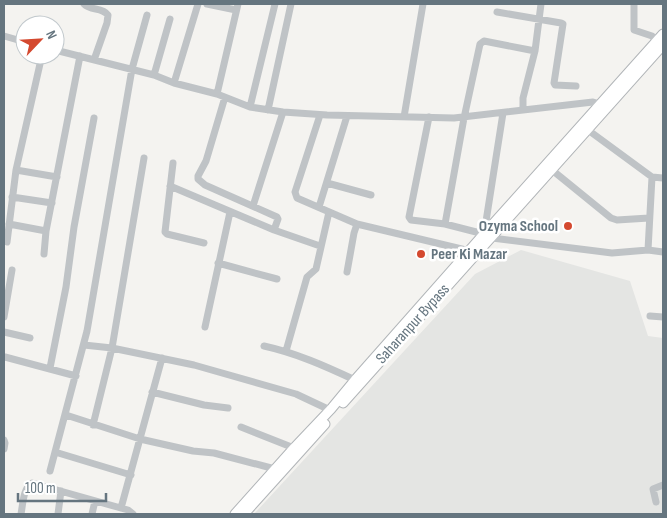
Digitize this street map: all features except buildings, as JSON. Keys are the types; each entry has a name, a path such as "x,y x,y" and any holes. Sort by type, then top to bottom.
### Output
{"main road":[{"name":"Saharanpur Bypass","path":"244,514 488,236 588,130 604,106 661,43"},
{"path":"235,514 330,410 470,251 488,236 604,106"}],"street":[{"path":"84,4 87,7 104,11 108,15 94,60"},
{"path":"174,83 198,4"},
{"path":"207,4 237,7 221,96 206,161 198,179 205,185 277,217 274,230"},
{"path":"250,107 275,4"},
{"path":"268,110 291,4"},
{"path":"404,118 423,4"},
{"path":"523,110 523,98 535,51 541,4"},
{"path":"634,4 634,30 652,36 661,43"},
{"path":"497,12 562,24 554,83 555,85 576,86"},
{"path":"50,471 84,345 132,69 147,15"},
{"path":"154,75 170,19"},
{"path":"445,224 464,118 481,42 535,51"},
{"path":"65,52 154,75 250,107 283,112 404,118 464,118 594,102 604,106"},
{"path":"44,254 46,231 80,56"},
{"path":"7,242 16,170 40,65"},
{"path":"253,206 283,112"},
{"path":"488,236 503,113"},
{"path":"320,115 305,158 295,195 297,198 357,224 470,251"},
{"path":"319,207 347,116"},
{"path":"429,117 409,217 411,220 445,224 488,236 612,253 648,250 663,252"},
{"path":"50,368 66,287 74,227 94,118"},
{"path":"588,130 652,177 663,178"},
{"path":"93,424 112,348 144,158"},
{"path":"173,163 165,233 204,243"},
{"path":"16,170 57,177"},
{"path":"552,170 611,218 621,220 649,218"},
{"path":"648,250 652,177"},
{"path":"327,182 371,195"},
{"path":"170,186 274,230 320,246"},
{"path":"12,197 52,203"},
{"path":"205,327 230,212"},
{"path":"286,350 307,278 316,269 329,212"},
{"path":"9,224 46,231"},
{"path":"347,272 357,224"},
{"path":"218,263 277,279"},
{"path":"4,317 12,270"},
{"path":"650,316 663,317"},
{"path":"4,332 30,338"},
{"path":"84,345 112,348 194,365 296,394 330,410"},
{"path":"264,346 286,350 355,380"},
{"path":"5,357 76,376"},
{"path":"121,508 162,358"},
{"path":"152,392 204,405 228,408"},
{"path":"66,415 140,439 194,451 214,452 275,469"},
{"path":"240,427 294,448"},
{"path":"4,440 4,450"},
{"path":"56,452 131,475"},
{"path":"21,514 24,496 30,484 34,483 121,508 130,511 132,514"},
{"path":"656,502 653,490 663,485"},
{"path":"58,514 61,491"},
{"path":"92,514 96,501"}],"shaded area":[{"path":"521,250 630,281 648,336 663,338 663,514 254,514 475,274"}],"place":[{"name":"Ozyma School","path":"568,226"},
{"name":"Peer Ki Mazar","path":"421,254"}]}
